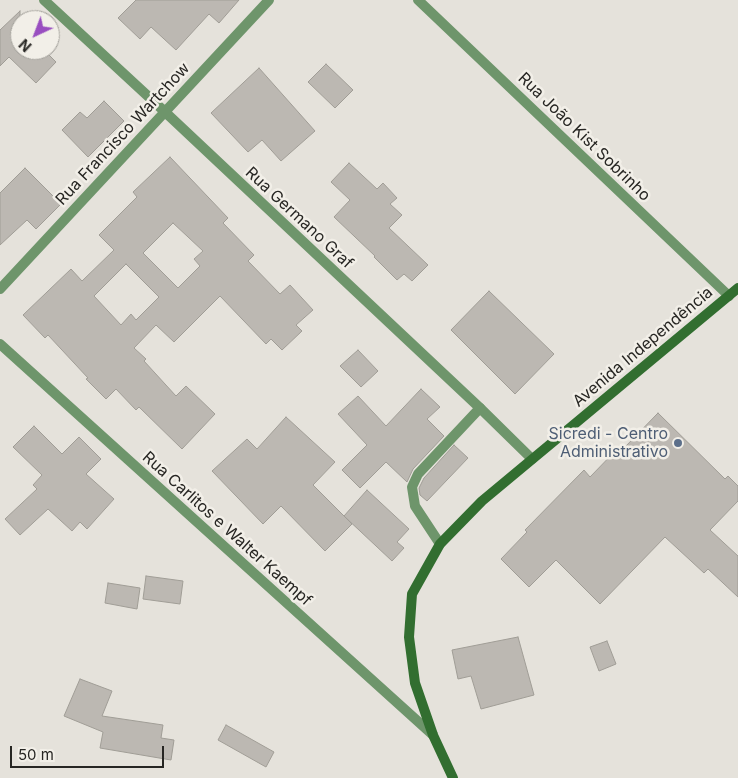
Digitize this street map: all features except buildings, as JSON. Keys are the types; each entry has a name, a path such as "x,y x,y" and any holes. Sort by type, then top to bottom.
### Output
{"main road":[{"name":"Avenida Independência","path":"453,778 433,735 416,683 409,637 412,594 440,544 482,501 738,288"}],"street":[{"name":"Rua Germano Graf","path":"44,0 480,408 532,459"},
{"name":"Rua Francisco Wartchow","path":"0,289 269,0"},
{"name":"Rua João Kist Sobrinho","path":"418,0 728,296"},
{"name":"Rua Carlitos e Walter Kaempf","path":"0,344 433,735"},
{"path":"440,544 416,506 412,487 418,474 480,408"}],"place":[{"name":"Sicredi - Centro Administrativo","path":"678,443"}]}
